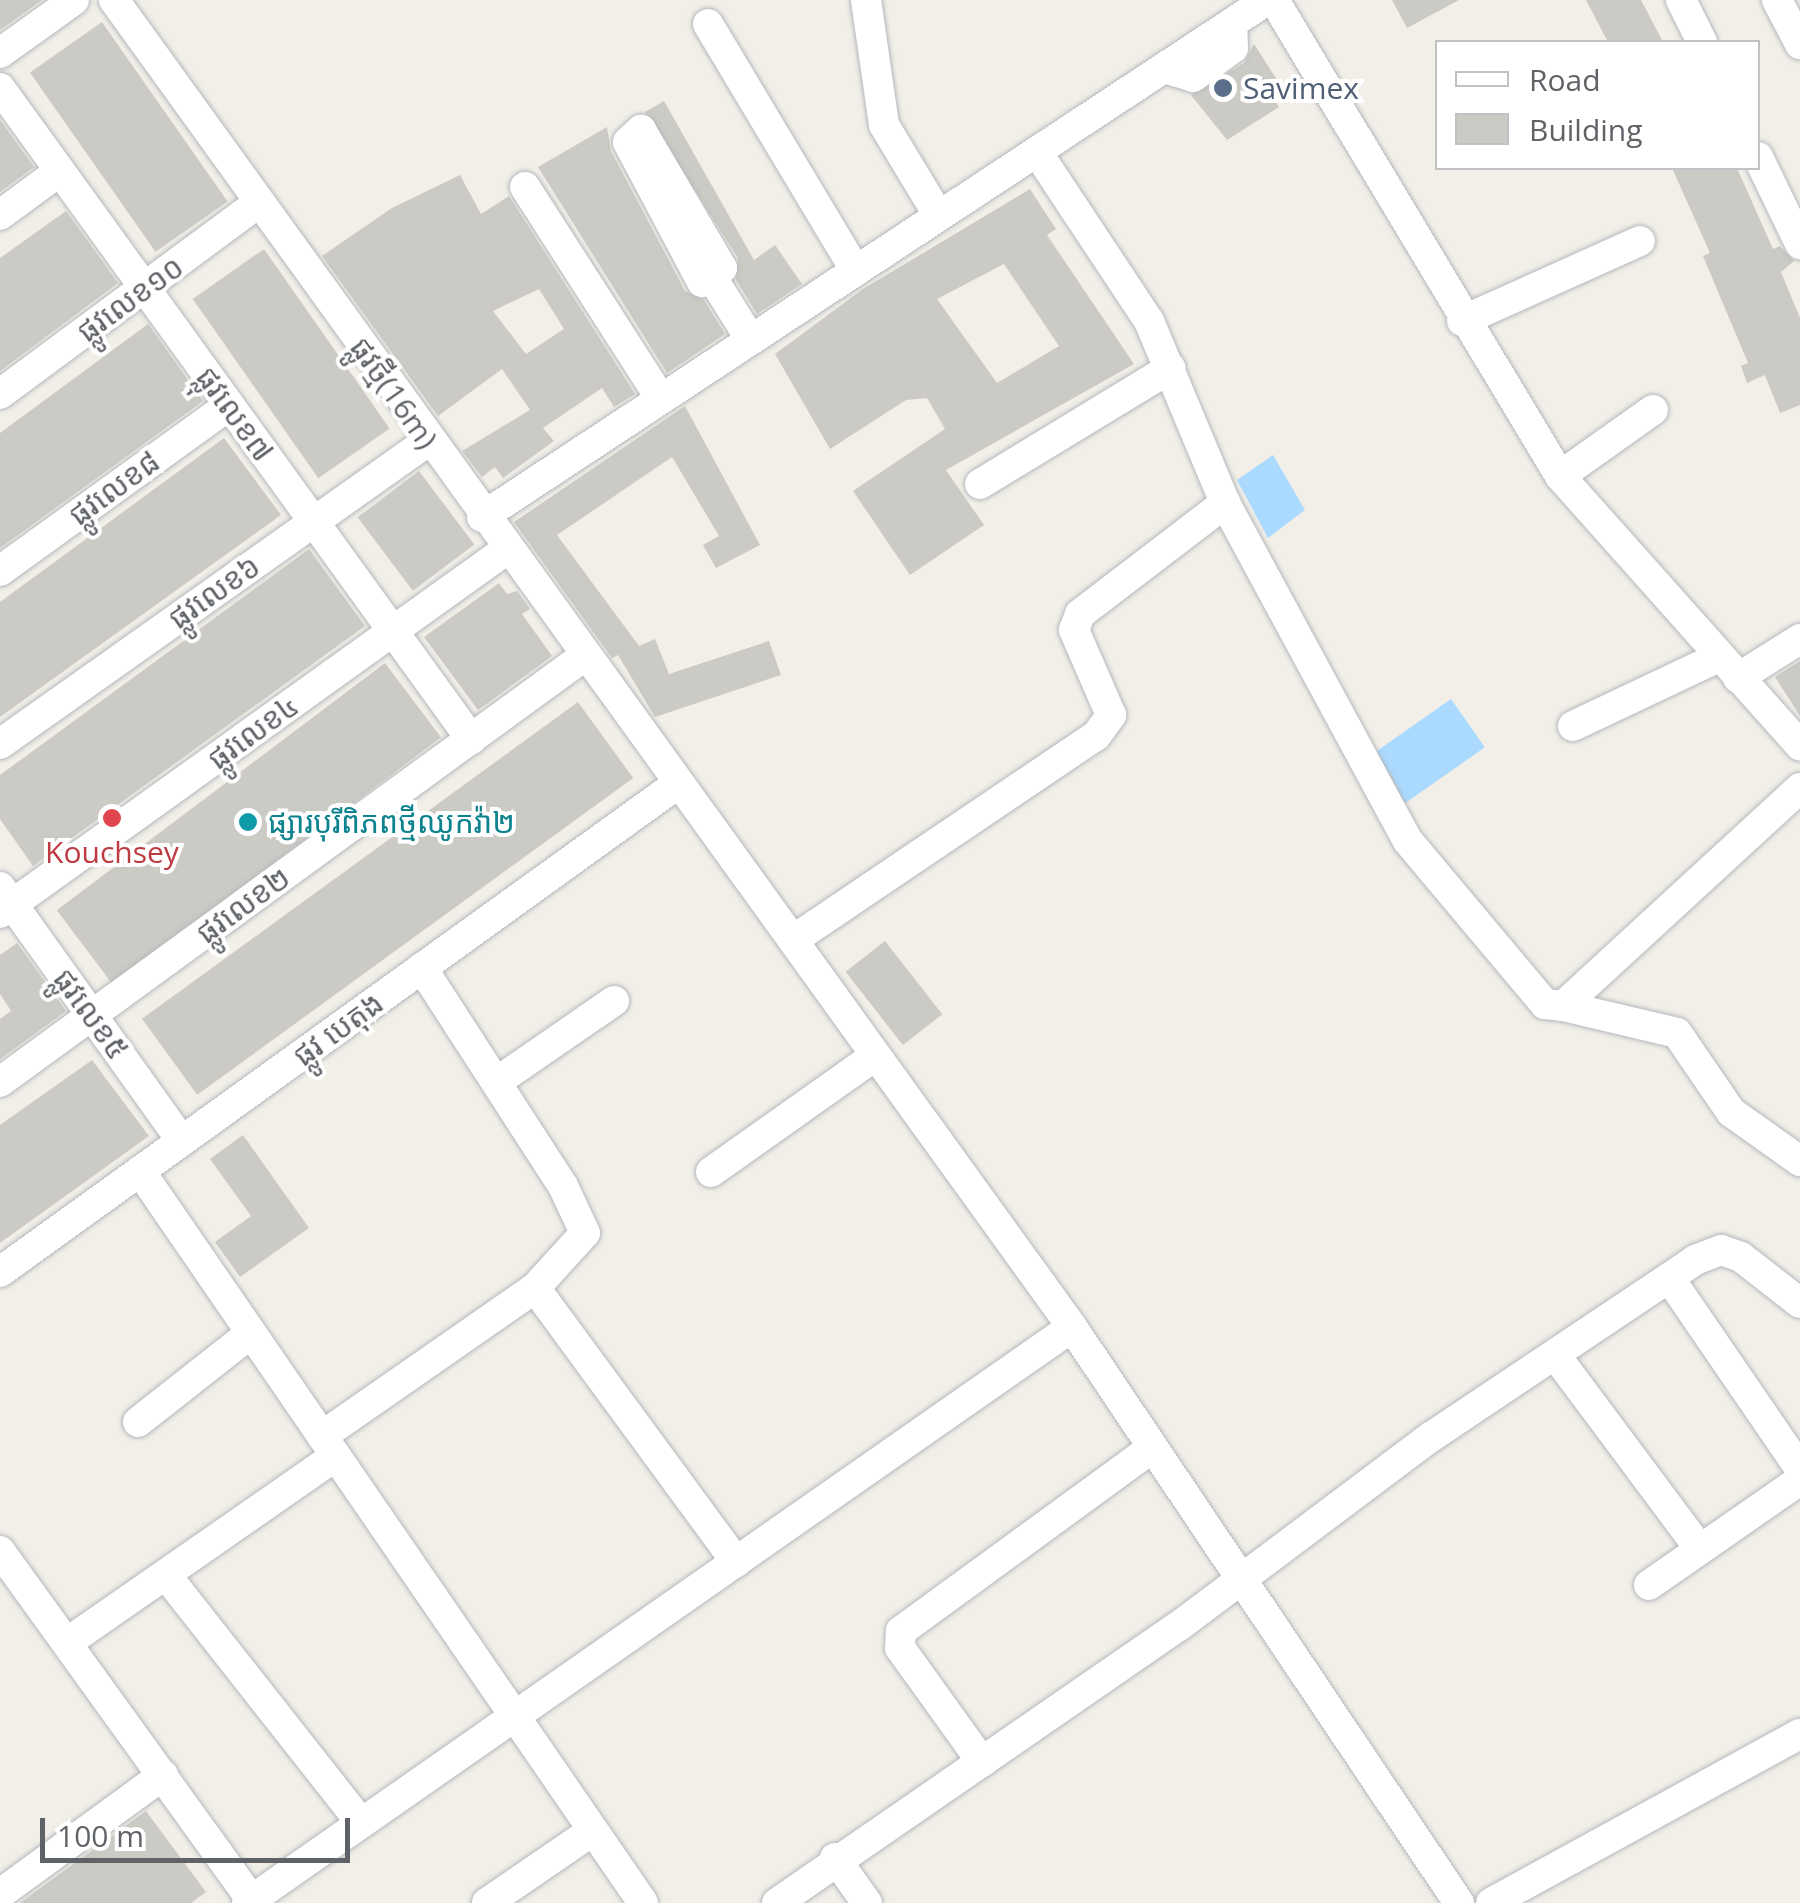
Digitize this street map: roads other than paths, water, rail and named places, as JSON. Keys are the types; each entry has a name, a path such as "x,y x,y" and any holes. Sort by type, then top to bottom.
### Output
{"street":[{"path":"0,53 74,0"},
{"name":"ផ្លូវថ្មី(16m)","path":"114,0 582,657 793,940 1072,1327 1459,1903"},
{"path":"866,0 884,125 939,216"},
{"path":"482,517 1270,0 1462,321 1560,476 1727,668 1800,745"},
{"path":"1681,0 1701,40"},
{"path":"1777,0 1800,44"},
{"path":"708,24 856,271"},
{"name":"ផ្លុវលេខ៧","path":"0,88 471,739"},
{"path":"1037,152 1172,368 1225,503 1408,841 1545,1004 1677,1034 1731,1112 1800,1161"},
{"path":"1760,161 1800,244"},
{"path":"0,215 60,172"},
{"path":"525,187 661,400"},
{"name":"ផ្លូវលេខ១០","path":"0,394 258,203"},
{"path":"1462,321 1640,241"},
{"path":"711,276 751,340"},
{"path":"980,484 1172,368"},
{"name":"ផ្លូវលេខ៨","path":"0,571 229,405"},
{"path":"1560,476 1652,410"},
{"name":"ផ្លូវលេខ៦","path":"0,744 428,441"},
{"path":"793,940 1096,736 1112,715 1074,630 1080,614 1225,503"},
{"name":"ផ្លូវលេខ៤","path":"4,901 506,550"},
{"path":"1573,726 1800,639"},
{"name":"ផ្លូវលេខ២","path":"0,1082 582,657"},
{"name":"ផ្លូវ បេតុង","path":"0,1272 676,786"},
{"path":"1563,1006 1800,788"},
{"name":"ផ្លូវលេខ៥","path":"4,901 182,1141"},
{"path":"68,1642 166,1576 535,1288 586,1234 498,1081 422,968"},
{"path":"498,1081 614,1001"},
{"path":"711,1172 875,1056"},
{"path":"140,1171 643,1903"},
{"path":"777,1903 835,1858 982,1762 1556,1356 1710,1253 1729,1252 1800,1303"},
{"path":"1670,1279 1800,1469"},
{"path":"535,1288 736,1562"},
{"path":"0,1551 251,1902 1072,1327"},
{"path":"138,1422 251,1333"},
{"path":"1556,1356 1699,1548"},
{"path":"982,1762 900,1648 900,1631 1151,1449"},
{"path":"1649,1585 1800,1480"},
{"path":"166,1576 361,1823"},
{"path":"1490,1903 1800,1734"},
{"path":"0,1894 163,1775"},
{"path":"488,1903 592,1830"},
{"path":"835,1858 867,1903"}],"water":[{"path":"1273,455 1305,510 1268,538 1237,480"},
{"path":"1451,699 1485,747 1405,804 1371,755"}],"place":[{"name":"Savimex","path":"1223,88"},
{"name":"Kouchsey","path":"112,818"},
{"name":"ផ្សារបុរីពិភពថ្មីឈូកវ៉ា២","path":"248,822"}]}
